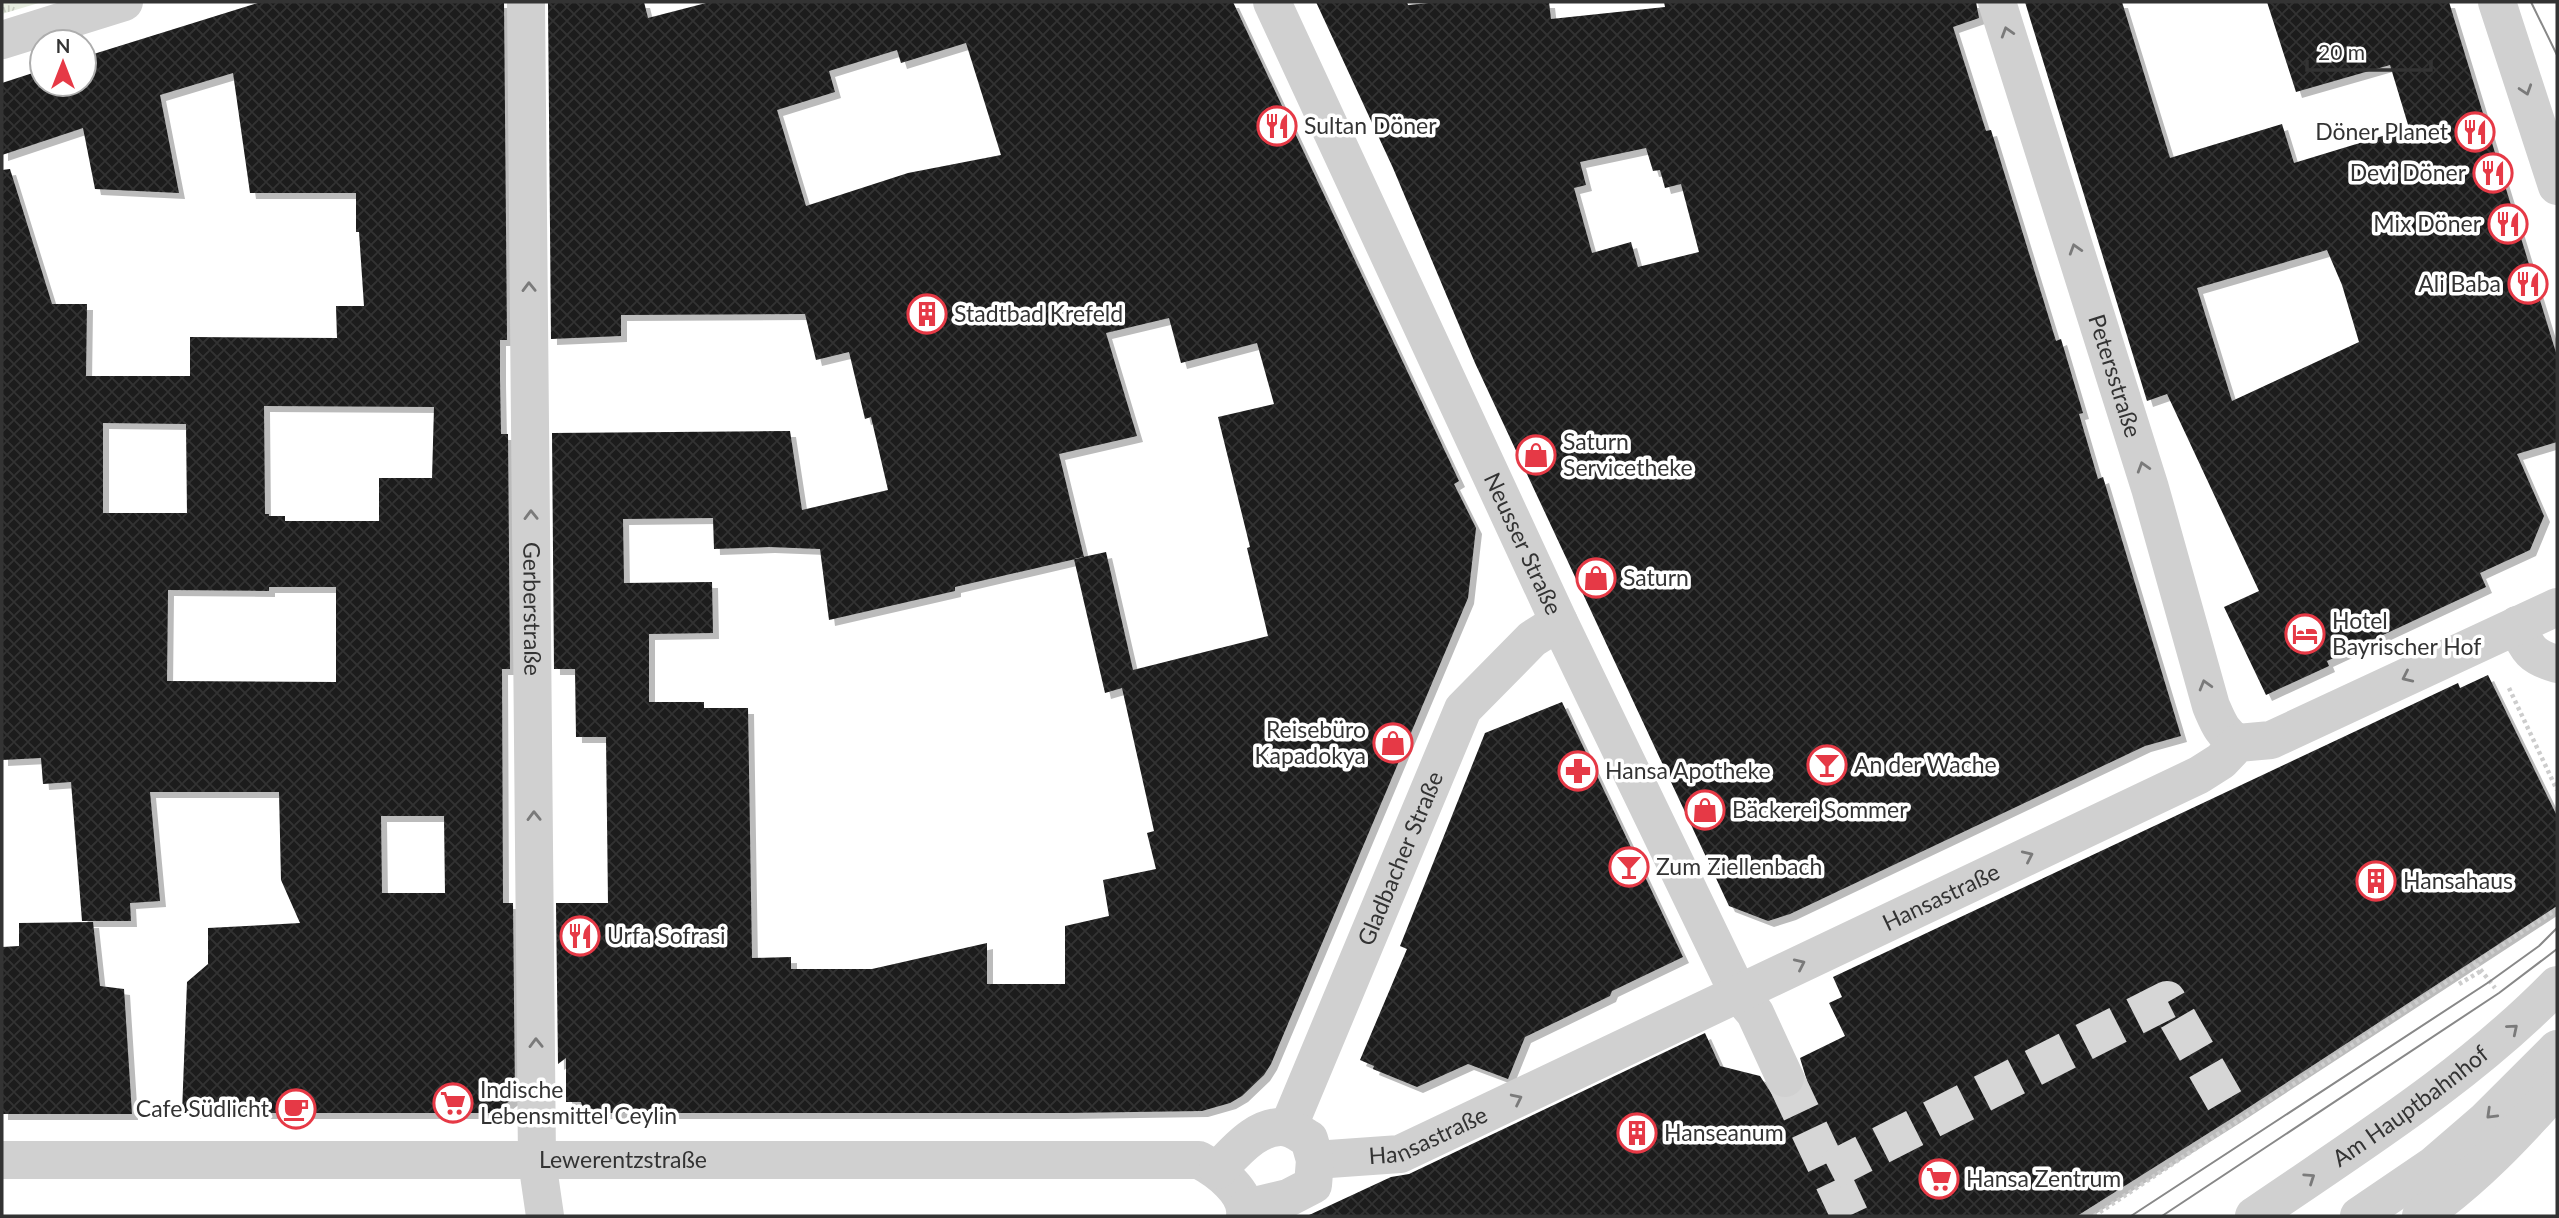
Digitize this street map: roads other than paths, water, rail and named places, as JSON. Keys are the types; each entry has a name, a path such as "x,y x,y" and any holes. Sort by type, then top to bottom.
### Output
{"street":[{"path":"2,40 124,2"},
{"name":"Gerberstraße","path":"526,2 537,1161 545,1216"},
{"name":"Neusser Straße","path":"1272,2 1559,622 1738,993 1755,1013 1785,1078"},
{"name":"Petersstraße","path":"1997,2 2150,488 2211,706 2220,727 2229,738 2238,743"},
{"path":"2497,2 2557,186"},
{"path":"2238,743 2270,740 2557,607"},
{"name":"Gladbacher Straße","path":"1288,1128 1463,709 1532,639 1559,622"},
{"path":"2501,633 2524,643 2537,658 2557,664"},
{"name":"Hansastraße","path":"1315,1160 1400,1154 2199,775 2221,761 2238,743"},
{"name":"Am Hauptbahnhof","path":"2254,1216 2435,1093 2522,1021 2557,985"},
{"path":"2360,1216 2434,1166 2485,1121 2557,1049"},
{"path":"2421,1216 2507,1145 2557,1088"},
{"path":"1288,1128 1309,1139 1315,1160 1313,1185 1289,1198 1236,1195 1240,1146 1265,1130 1288,1128"},
{"name":"Lewerentzstraße","path":"2,1160 1199,1160 1236,1195"}],"tunnel":[{"path":"1830,1171 2167,1000 2234,1117"},
{"path":"1785,1078 1850,1216"}],"tram line":[{"path":"2531,2 2557,55"},
{"path":"2131,1216 2489,982 2539,946 2557,928"},
{"path":"2162,1216 2499,993 2557,949"}],"place":[{"name":"Sultan Döner","path":"1277,126"},
{"name":"Döner Planet","path":"2475,132"},
{"name":"Devi Döner","path":"2493,173"},
{"name":"Mix Döner","path":"2508,224"},
{"name":"Ali Baba","path":"2528,284"},
{"name":"Stadtbad Krefeld","path":"927,314"},
{"name":"Saturn Servicetheke","path":"1536,455"},
{"name":"Saturn","path":"1596,578"},
{"name":"Hotel Bayrischer Hof","path":"2305,634"},
{"name":"Reisebüro Kapadokya","path":"1393,743"},
{"name":"An der Wache","path":"1827,765"},
{"name":"Hansa Apotheke","path":"1578,771"},
{"name":"Bäckerei Sommer","path":"1705,810"},
{"name":"Zum Ziellenbach","path":"1629,867"},
{"name":"Hansahaus","path":"2376,881"},
{"name":"Urfa Sofrasi","path":"580,936"},
{"name":"Indische Lebensmittel Ceylin","path":"453,1103"},
{"name":"Cafe Südlicht","path":"296,1109"},
{"name":"Hanseanum","path":"1637,1133"},
{"name":"Hansa Zentrum","path":"1939,1179"}]}
